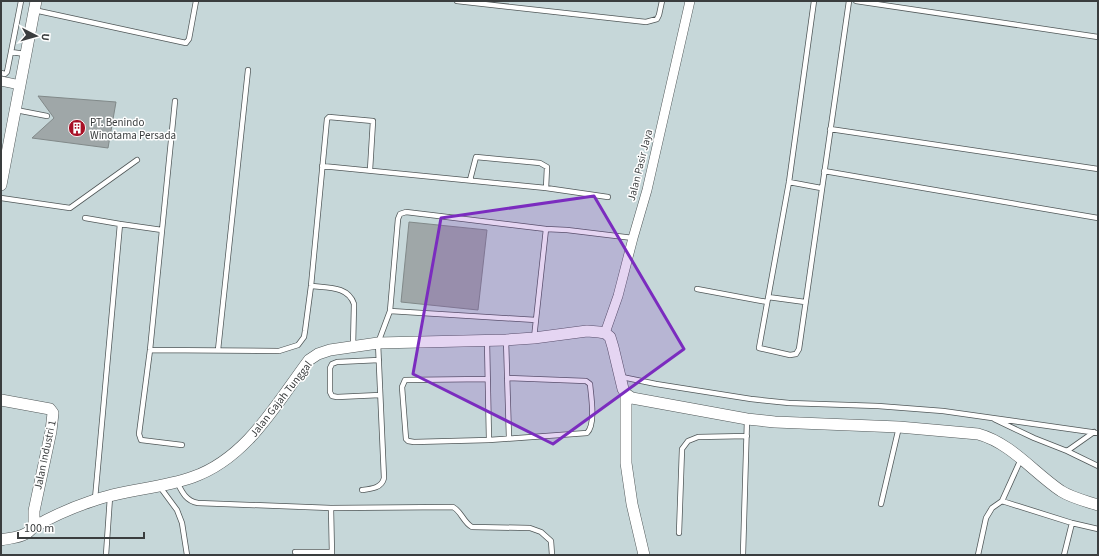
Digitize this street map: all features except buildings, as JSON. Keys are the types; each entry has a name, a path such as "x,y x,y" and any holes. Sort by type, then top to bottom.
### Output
{"street":[{"name":"Jalan Pasir Jaya","path":"605,333 618,296 647,190 690,1"},
{"path":"1,185 14,110 35,6"},
{"path":"1,81 20,85"},
{"name":"Jalan Gajah Tunggal","path":"1,540 25,534 34,527 75,507 95,500 110,495 177,482 193,477 210,469 237,451 257,431 308,360 318,354 330,350 378,343 506,340 587,331 605,333"},
{"path":"605,333 610,338 613,347 623,389 626,394 632,398 747,419 802,424 899,427 978,434 989,437 1004,445 1062,492 1098,505"},
{"path":"626,394 626,463 632,504 644,555"},
{"name":"Jalan Industri 1","path":"1,400 50,408 53,413 51,431 34,511 34,527"}],"lane":[{"path":"1,73 5,74 7,72 21,1"},
{"path":"35,6 186,43 189,39 196,1"},
{"path":"457,1 646,22 657,19 662,1"},
{"path":"814,1 789,182 759,348 790,355 796,354 799,350 849,1"},
{"path":"856,1 1098,37"},
{"path":"11,52 26,54"},
{"path":"218,350 248,70"},
{"path":"175,101 140,434 141,440 182,445"},
{"path":"14,110 47,116"},
{"path":"150,350 279,350 298,345 305,333 327,119 330,117 371,120 373,122 370,170"},
{"path":"830,129 1098,168"},
{"path":"470,180 476,157 532,162 543,164 547,167 546,188"},
{"path":"1,198 70,208 137,160"},
{"path":"322,166 546,188 608,197"},
{"path":"824,171 1098,218"},
{"path":"789,182 821,188"},
{"path":"362,490 378,487 384,478 378,343 390,311 398,219 400,214 406,212 447,216 546,229 633,238"},
{"path":"85,218 162,230"},
{"path":"95,500 120,224"},
{"path":"534,338 546,229"},
{"path":"311,286 341,289 352,299 354,310 353,347"},
{"path":"697,289 768,300 805,302"},
{"path":"390,311 536,320"},
{"path":"487,340 489,440"},
{"path":"506,340 509,438"},
{"path":"379,360 337,362 332,364 330,368 330,392 332,396 337,397 380,395"},
{"path":"621,376 656,384 789,403 878,406 942,411 1096,432"},
{"path":"487,379 405,380 402,387 405,437 408,441 489,440 586,433 590,430 592,422 590,384 586,381 507,378"},
{"path":"989,417 1098,466"},
{"path":"743,554 747,419"},
{"path":"881,504 899,427"},
{"path":"1067,451 1096,432"},
{"path":"679,533 682,449 688,441 698,437 747,436"},
{"path":"978,555 986,518 992,508 1002,502 1021,459"},
{"path":"177,482 184,496 188,500 198,503 331,508 453,507 459,510 465,521 472,527 530,528 541,532 551,541 552,555"},
{"path":"160,486 177,510 182,523 187,555"},
{"path":"106,555 110,495"},
{"path":"1002,502 1072,523 1098,529"},
{"path":"296,552 332,553 331,508"},
{"path":"1064,555 1072,523"}],"highlighted area":[{"path":"594,196 684,349 553,444 413,374 441,218"}],"shaded area":[{"path":"1,1 1098,1 1098,555 1,555"}],"place":[{"name":"PT. Benindo Winotama Persada","path":"77,128"}]}
